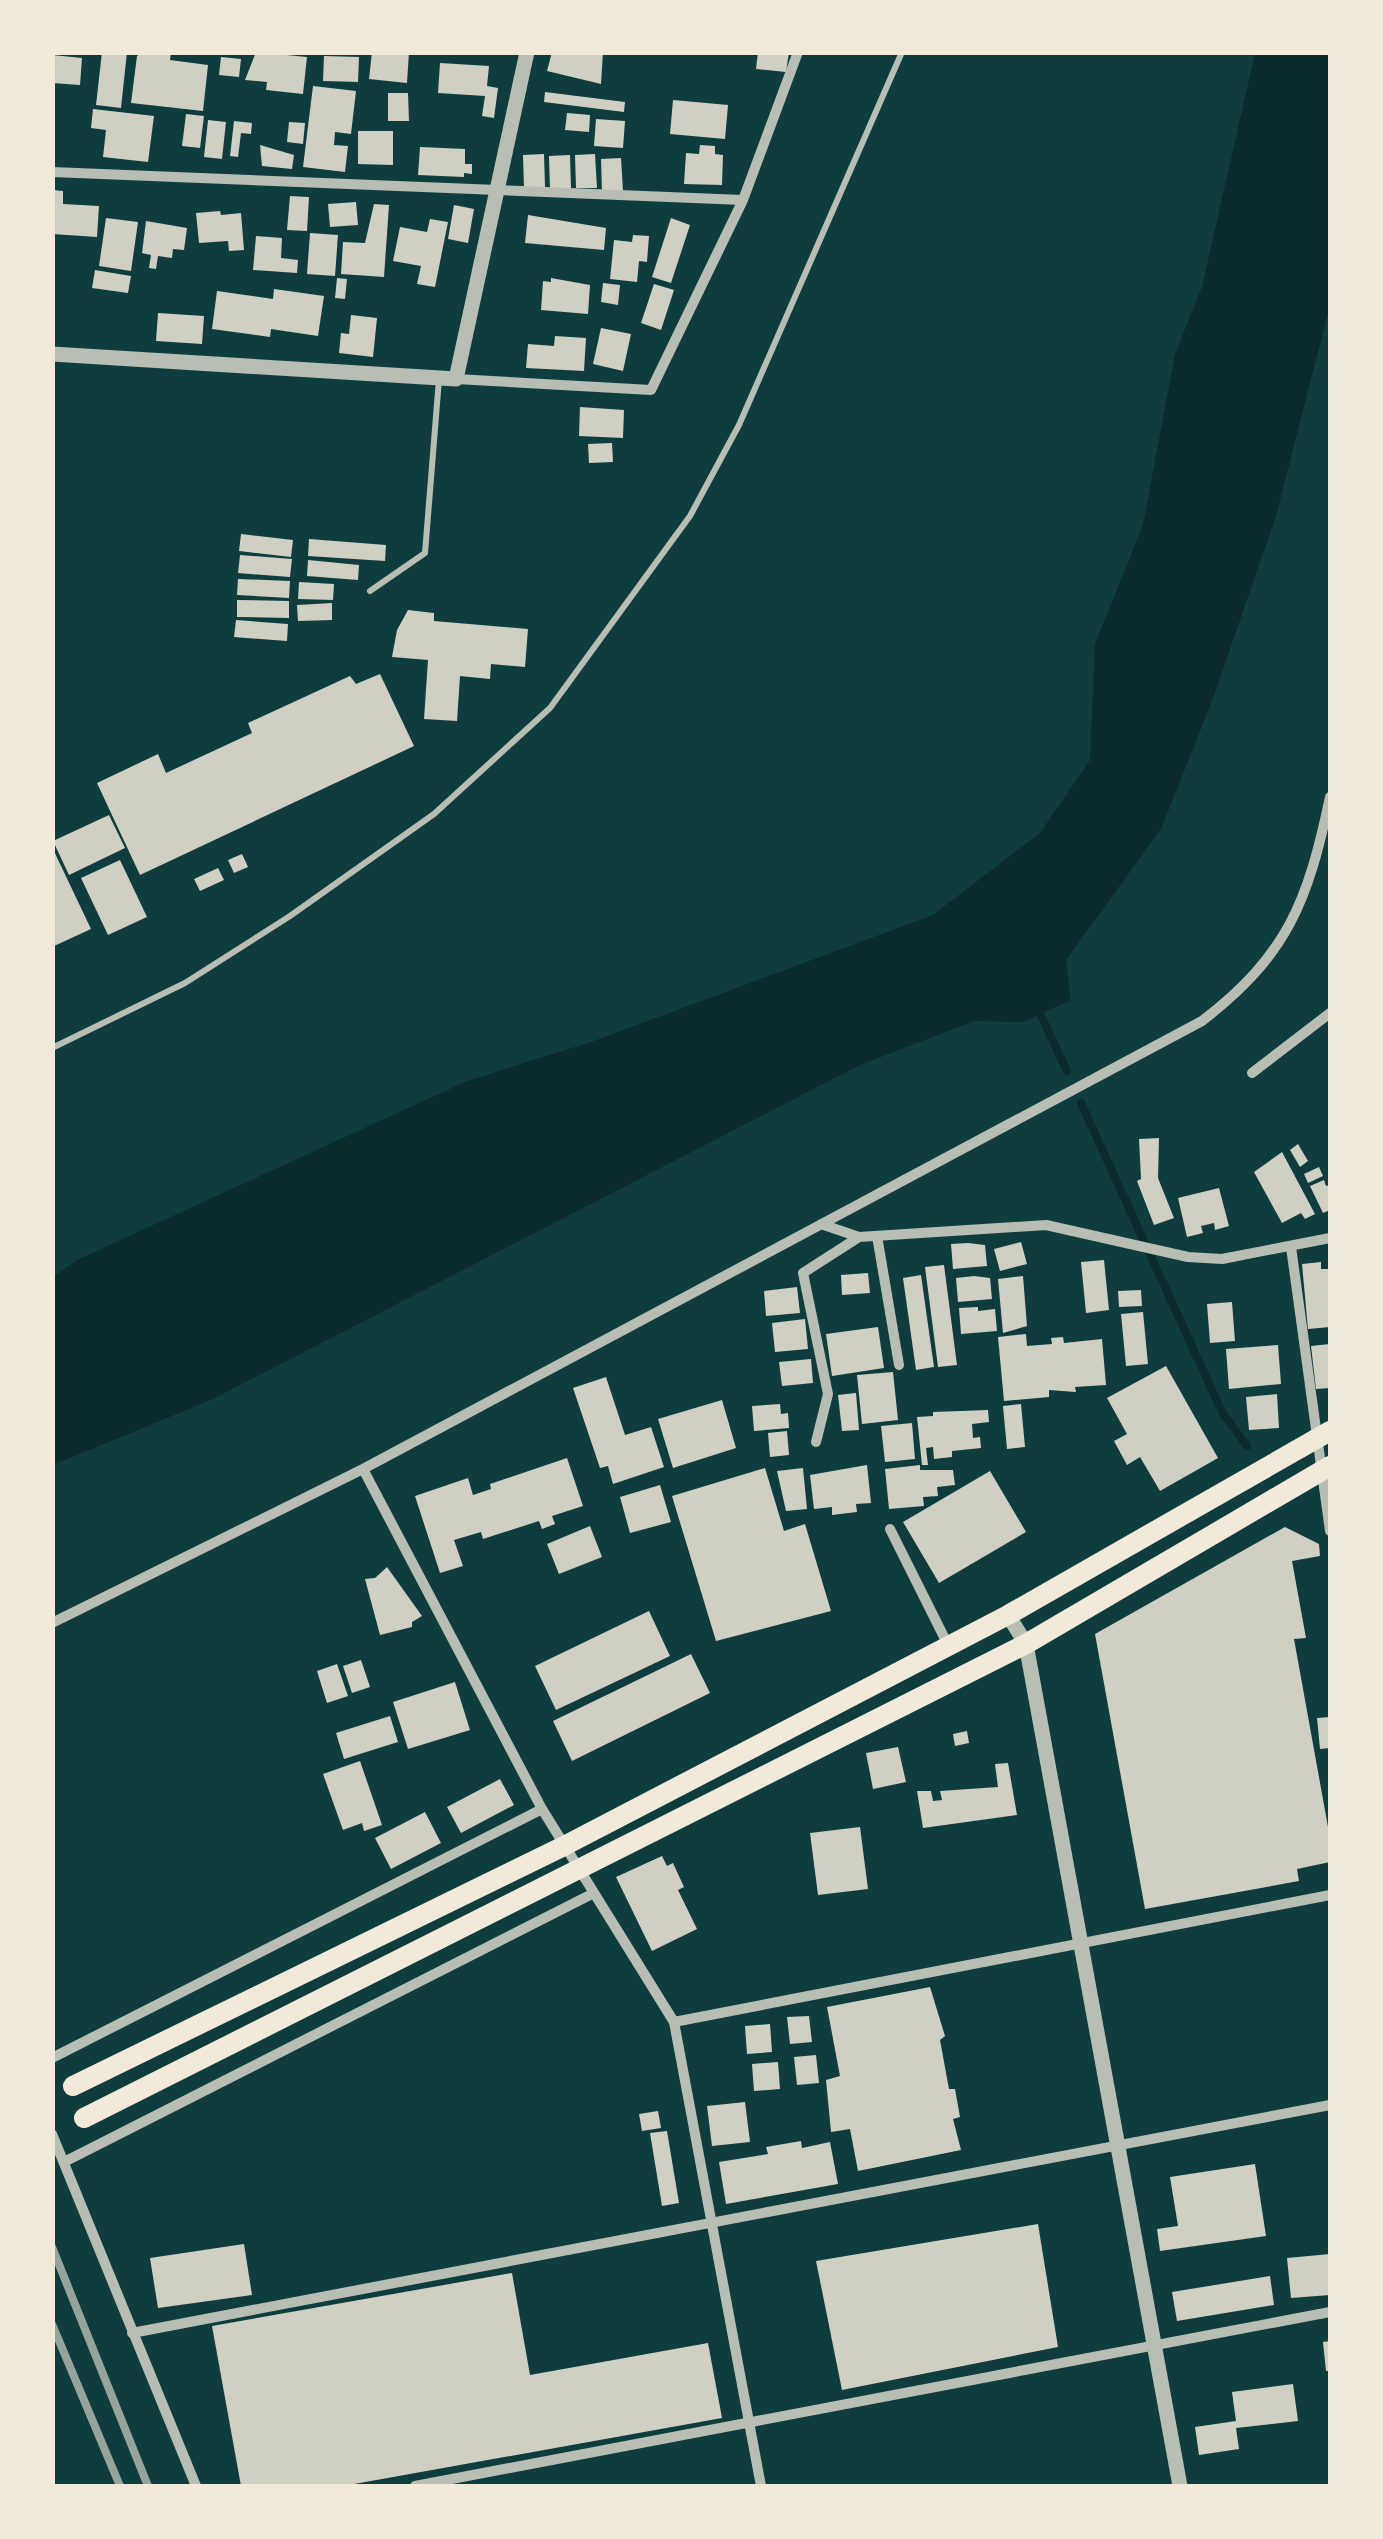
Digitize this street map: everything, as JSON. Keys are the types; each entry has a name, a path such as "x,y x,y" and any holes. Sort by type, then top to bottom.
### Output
{"main road":[{"path":"72,2086 564,1846 1008,1616 1324,1435"},
{"path":"84,2118 1026,1644 1325,1469"}],"street":[{"path":"448,378 527,52"},
{"path":"52,354 651,390 743,200 798,52"},
{"path":"52,172 743,200"},
{"path":"52,1623 363,1469 1202,1021 1245,988 1278,948 1316,863 1330,797"},
{"path":"1252,1073 1329,1020"},
{"path":"821,1224 859,1238"},
{"path":"816,1442 828,1394 803,1273 859,1238 1046,1225 1164,1251 1222,1259 1330,1238"},
{"path":"877,1236 899,1365"},
{"path":"1291,1247 1324,1435 1330,1531"},
{"path":"363,1469 542,1809 674,2022 761,2486"},
{"path":"890,1528 949,1646"},
{"path":"1008,1616 1026,1644 1115,2148 1180,2486"},
{"path":"52,2058 542,1809"},
{"path":"66,2161 594,1893"},
{"path":"674,2022 1330,1895"},
{"path":"132,2333 710,2220 1330,2106"},
{"path":"52,2134 196,2486"},
{"path":"415,2486 1154,2349 1330,2312"}],"lane":[{"path":"52,1048 185,983 290,916 434,814 550,708 690,516 739,425 902,52"},
{"path":"370,591 425,553 448,378"}],"water":[{"path":"1255,53 1330,53 1330,305 1276,516 1212,701 1161,829 1066,960 1071,1000 1023,1022 974,1021 860,1065 213,1399 53,1465 53,1277 77,1260 467,1081 591,1042 933,915 1040,833 1090,760 1095,644 1143,525 1175,354 1202,287"}],"building":[{"path":"102,52 127,52 121,108 96,105"},
{"path":"142,52 171,52 170,60 208,65 203,111 131,103 137,56"},
{"path":"256,52 307,57 303,94 266,90 267,82 245,80"},
{"path":"372,52 409,52 407,83 369,79"},
{"path":"552,52 603,52 601,84 547,71"},
{"path":"758,52 789,52 786,72 756,69"},
{"path":"52,55 82,58 80,85 52,83"},
{"path":"324,56 359,57 358,82 323,81"},
{"path":"221,57 241,59 239,77 219,75"},
{"path":"440,63 489,66 487,86 498,88 494,118 482,116 485,96 438,93"},
{"path":"313,86 356,91 351,134 335,132 334,145 348,146 345,172 303,167"},
{"path":"545,92 625,102 624,112 544,102"},
{"path":"388,93 408,93 409,121 388,121"},
{"path":"673,100 728,105 725,139 670,134"},
{"path":"93,109 154,116 148,162 103,157 106,130 91,128"},
{"path":"567,113 590,115 589,132 565,130"},
{"path":"186,114 204,116 200,148 182,146"},
{"path":"596,119 625,121 623,148 594,146"},
{"path":"208,120 226,122 222,159 204,157"},
{"path":"234,121 252,123 251,134 241,133 238,157 230,156"},
{"path":"289,122 305,123 303,144 287,142"},
{"path":"358,131 393,131 393,165 358,164"},
{"path":"260,145 294,155 292,169 262,166"},
{"path":"700,145 715,146 715,154 723,155 722,185 684,184 686,153 699,154"},
{"path":"420,147 465,149 465,164 472,164 472,174 418,175"},
{"path":"544,154 545,187 524,188 523,155"},
{"path":"595,154 597,188 576,188 575,155"},
{"path":"570,155 571,188 550,189 549,156"},
{"path":"621,158 623,191 602,192 601,159"},
{"path":"52,190 63,191 63,204 99,206 97,237 52,234"},
{"path":"290,196 309,197 307,231 287,230"},
{"path":"356,202 358,225 330,227 328,204"},
{"path":"374,204 389,205 384,277 341,274 343,242 365,243"},
{"path":"454,205 474,209 468,243 448,239"},
{"path":"220,211 221,215 241,213 244,250 229,251 228,241 199,243 196,213"},
{"path":"528,215 606,228 604,250 525,243"},
{"path":"106,218 138,222 131,271 99,266"},
{"path":"671,218 690,225 671,283 652,277"},
{"path":"430,219 448,222 435,287 417,284 421,266 393,261 400,227 427,232"},
{"path":"146,221 187,228 184,250 173,249 172,258 158,256 156,269 149,268 151,255 142,253"},
{"path":"310,233 338,235 335,276 307,274"},
{"path":"633,235 649,236 647,262 639,261 637,282 610,279 614,240 632,242"},
{"path":"256,236 282,238 281,258 298,260 297,273 253,270"},
{"path":"95,270 131,276 128,293 92,288"},
{"path":"337,278 347,279 345,299 335,298"},
{"path":"551,278 590,285 588,314 541,310 543,281 551,282"},
{"path":"603,283 620,285 618,305 601,302"},
{"path":"654,284 674,290 661,330 641,323"},
{"path":"274,289 324,296 318,336 271,329 270,337 212,329 217,291 273,299"},
{"path":"158,313 204,316 202,344 156,341"},
{"path":"351,315 377,318 373,357 339,353 341,333 349,334"},
{"path":"601,328 631,334 623,371 593,364"},
{"path":"555,336 586,338 584,371 526,368 528,344 554,346"},
{"path":"580,407 624,410 623,438 579,436"},
{"path":"612,443 613,462 589,463 588,444"},
{"path":"241,534 293,540 291,557 239,551"},
{"path":"309,539 386,545 385,561 308,556"},
{"path":"240,555 292,559 290,577 238,573"},
{"path":"308,560 359,565 358,580 307,576"},
{"path":"238,579 290,581 289,598 237,595"},
{"path":"299,582 334,584 333,600 298,599"},
{"path":"237,600 289,601 289,618 237,617"},
{"path":"332,603 332,620 298,621 297,605"},
{"path":"408,610 434,613 434,621 528,629 525,667 491,664 490,679 460,676 457,721 424,719 428,660 392,657 397,630"},
{"path":"236,620 288,624 287,641 234,637"},
{"path":"380,674 414,746 140,875 97,783 158,754 166,773 252,733 248,723 350,676 356,684"},
{"path":"109,815 125,848 69,875 53,841"},
{"path":"52,847 91,929 52,947"},
{"path":"242,854 248,867 234,873 228,860"},
{"path":"120,860 147,917 108,935 81,878"},
{"path":"218,868 224,880 200,891 194,879"},
{"path":"1159,1138 1158,1178 1174,1218 1154,1225 1137,1181 1141,1179 1139,1139"},
{"path":"1298,1144 1308,1161 1300,1167 1290,1150"},
{"path":"1282,1152 1315,1214 1305,1219 1301,1213 1282,1223 1254,1172"},
{"path":"1319,1167 1323,1176 1308,1183 1304,1174"},
{"path":"1324,1180 1326,1186 1330,1185 1330,1210 1323,1213 1310,1186"},
{"path":"1219,1188 1229,1226 1215,1230 1214,1223 1201,1226 1203,1233 1187,1237 1178,1198"},
{"path":"1021,1242 1027,1264 1000,1271 994,1249"},
{"path":"951,1244 985,1245 987,1266 953,1269"},
{"path":"1104,1260 1109,1310 1086,1313 1081,1262"},
{"path":"1321,1262 1321,1269 1330,1269 1330,1327 1308,1329 1302,1264"},
{"path":"944,1265 957,1365 938,1367 925,1267"},
{"path":"868,1273 870,1293 842,1295 841,1275"},
{"path":"921,1275 934,1367 916,1370 903,1278"},
{"path":"1023,1276 1027,1326 1003,1333 998,1279"},
{"path":"956,1278 990,1278 992,1299 958,1302"},
{"path":"797,1287 800,1313 766,1316 764,1291"},
{"path":"1141,1290 1142,1306 1119,1307 1118,1291"},
{"path":"1232,1302 1235,1341 1210,1343 1207,1304"},
{"path":"978,1307 978,1311 995,1309 997,1331 961,1334 959,1308"},
{"path":"1143,1312 1148,1364 1126,1366 1121,1314"},
{"path":"805,1319 808,1349 775,1352 772,1323"},
{"path":"878,1327 884,1368 832,1376 826,1334"},
{"path":"1026,1334 1027,1346 1052,1344 1051,1338 1063,1337 1064,1343 1102,1339 1106,1385 1075,1387 1076,1392 1049,1390 1049,1397 1004,1401 998,1337"},
{"path":"1330,1344 1330,1388 1316,1389 1311,1346"},
{"path":"1278,1345 1281,1384 1229,1389 1226,1349"},
{"path":"811,1359 813,1383 782,1386 779,1362"},
{"path":"1166,1366 1218,1458 1160,1491 1140,1457 1127,1465 1114,1441 1127,1434 1107,1398"},
{"path":"893,1372 898,1420 862,1424 857,1375"},
{"path":"606,1377 625,1435 651,1427 664,1467 613,1484 608,1466 600,1468 573,1388"},
{"path":"856,1393 859,1430 842,1431 838,1395"},
{"path":"1277,1394 1279,1428 1249,1430 1246,1397"},
{"path":"722,1400 736,1448 673,1468 658,1419"},
{"path":"780,1404 781,1414 788,1413 789,1428 754,1431 752,1406"},
{"path":"1021,1404 1025,1447 1007,1449 1003,1406"},
{"path":"988,1410 989,1422 972,1424 973,1438 980,1437 981,1448 952,1451 952,1457 934,1459 933,1447 926,1448 928,1465 922,1465 917,1417 933,1416 933,1412"},
{"path":"912,1423 915,1459 885,1462 881,1426"},
{"path":"787,1431 789,1455 770,1457 768,1433"},
{"path":"567,1458 583,1506 552,1516 555,1524 542,1529 539,1521 483,1539 481,1532 454,1540 463,1566 440,1573 415,1496 468,1478 473,1495 491,1489 490,1484"},
{"path":"867,1465 871,1503 856,1504 857,1512 832,1515 832,1507 814,1509 810,1475"},
{"path":"920,1465 920,1470 953,1470 955,1485 937,1487 938,1496 923,1497 924,1506 889,1509 885,1469"},
{"path":"765,1468 784,1531 805,1524 831,1611 716,1641 672,1496"},
{"path":"803,1468 807,1509 786,1511 777,1471"},
{"path":"990,1471 1026,1532 939,1583 903,1522"},
{"path":"660,1485 671,1522 630,1533 620,1497"},
{"path":"590,1526 602,1557 559,1574 547,1544"},
{"path":"1285,1527 1319,1544 1320,1556 1292,1561 1306,1638 1294,1639 1330,1838 1330,1862 1297,1869 1299,1881 1145,1909 1095,1634"},
{"path":"387,1567 422,1616 412,1622 412,1627 380,1635 365,1579 375,1578"},
{"path":"649,1611 670,1656 556,1710 535,1666"},
{"path":"691,1654 710,1693 572,1761 553,1721"},
{"path":"361,1660 370,1687 352,1693 343,1666"},
{"path":"337,1664 348,1696 327,1703 317,1671"},
{"path":"455,1682 470,1730 408,1749 393,1702"},
{"path":"390,1716 398,1742 344,1759 336,1733"},
{"path":"1330,1717 1330,1748 1320,1749 1317,1718"},
{"path":"967,1731 969,1743 955,1746 953,1734"},
{"path":"898,1747 906,1782 873,1789 866,1753"},
{"path":"360,1761 382,1825 364,1831 362,1823 343,1830 323,1774"},
{"path":"1008,1763 1017,1815 923,1828 917,1791 931,1791 933,1801 942,1800 940,1791 998,1787 995,1764"},
{"path":"500,1779 514,1805 461,1833 447,1807"},
{"path":"425,1812 441,1843 391,1869 375,1838"},
{"path":"860,1827 868,1889 818,1895 810,1833"},
{"path":"662,1856 667,1866 673,1863 684,1887 678,1890 697,1929 652,1951 616,1877"},
{"path":"930,1987 945,2036 940,2040 949,2089 955,2089 960,2117 953,2119 961,2150 858,2171 850,2129 831,2132 826,2080 840,2076 827,2007"},
{"path":"809,2016 812,2042 790,2044 787,2017"},
{"path":"770,2024 772,2052 747,2054 745,2026"},
{"path":"816,2055 819,2083 797,2085 794,2057"},
{"path":"778,2062 780,2089 754,2091 752,2064"},
{"path":"745,2102 750,2142 712,2146 707,2106"},
{"path":"658,2111 661,2128 642,2131 639,2114"},
{"path":"667,2131 679,2203 662,2206 650,2133"},
{"path":"801,2141 802,2148 830,2142 838,2184 726,2204 719,2162 768,2154 766,2147"},
{"path":"1255,2164 1266,2236 1160,2251 1157,2229 1178,2226 1170,2177"},
{"path":"1038,2224 1058,2347 842,2390 816,2261"},
{"path":"244,2244 252,2295 158,2308 150,2258"},
{"path":"1330,2254 1330,2295 1291,2298 1287,2258"},
{"path":"512,2273 530,2375 708,2343 722,2418 343,2486 241,2486 212,2326"},
{"path":"1270,2276 1274,2305 1177,2321 1172,2292"},
{"path":"1330,2341 1330,2371 1326,2371 1323,2342"},
{"path":"1293,2384 1298,2421 1236,2428 1239,2449 1199,2455 1195,2427 1236,2421 1232,2392"}],"waterway":[{"path":"1037,1007 1067,1071"},
{"path":"1081,1103 1222,1412 1247,1446"}],"railway":[{"path":"52,2247 148,2486"},
{"path":"52,2324 120,2486"}]}
